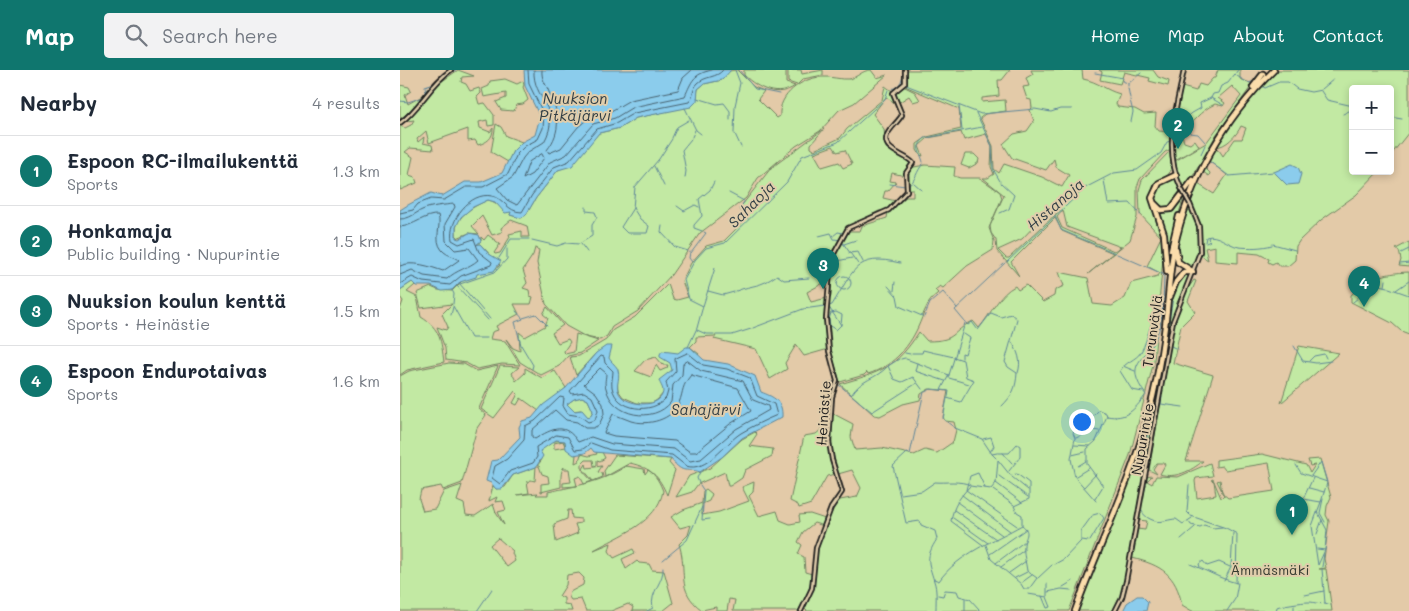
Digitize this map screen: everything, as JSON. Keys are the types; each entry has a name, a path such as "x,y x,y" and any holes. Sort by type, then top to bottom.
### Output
{"highway":[{"name":"Turunväylä","path":"1074,611 1122,487 1144,420 1160,344 1168,272 1176,227 1193,180 1214,141 1253,87 1270,70"},
{"name":"Turunväylä","path":"1074,611 1138,450 1157,376 1176,241 1186,204 1202,167 1230,122 1263,81 1275,70"},
{"path":"1253,87 1263,74"},
{"path":"1176,176 1164,182 1155,192 1155,205 1161,210 1167,211 1173,207 1193,180"},
{"path":"1168,272 1164,234 1152,198 1159,183 1176,176"},
{"path":"1176,241 1178,262 1193,272"},
{"path":"1167,308 1178,279 1184,272 1193,272"}],"street":[{"path":"400,123 417,108 435,83 451,70"},
{"name":"Heinästie","path":"801,611 812,588 815,550 831,508 842,492 832,460 829,442 832,397 837,383 830,352 827,325 830,264 834,252 843,240 848,228 889,210 907,191 906,173 913,163 886,144 888,133 902,115 893,96 894,91 905,83 905,70"},
{"name":"Nupurintie","path":"1115,611 1122,597 1126,581 1173,322 1180,298 1198,258 1200,232 1190,204 1176,176 1172,133 1184,70"}],"green space":[{"path":"458,70 474,76 462,77 461,82 466,84 470,91 479,88 481,93 477,97 479,104 485,103 494,115 494,125 488,126 487,120 479,122 480,128 490,132 493,128 492,135 487,141 478,145 475,140 468,141 468,129 429,143 426,131 417,139 418,142 424,137 423,143 432,145 433,150 410,148 405,152 413,157 409,175 415,177 417,183 400,190 400,126 405,128 411,125 414,120 407,121 438,84"},
{"path":"737,70 754,87 764,91 758,99 777,118 780,116 780,108 787,95 799,84 806,81 825,77 849,79 871,70 877,78 887,75 854,103 839,110 820,131 796,146 758,178 746,198 700,233 671,275 638,311 612,327 607,336 600,340 586,337 566,326 546,304 537,263 539,250 535,248 533,255 523,270 527,283 523,288 529,290 530,296 533,297 531,304 514,304 519,314 496,326 498,330 492,332 490,339 505,341 520,365 502,364 477,369 466,363 446,360 445,348 437,327 446,330 448,327 442,314 452,304 421,308 417,293 431,287 438,290 452,291 463,280 477,273 497,268 500,265 480,244 476,245 481,241 481,237 484,240 488,235 500,244 495,254 500,253 510,237 509,234 522,231 522,237 529,237 527,226 511,220 501,228 502,232 492,235 482,216 472,226 479,234 469,233 457,238 457,225 464,214 488,200 511,212 510,215 521,218 526,215 536,198 558,170 568,166 599,133 620,128 636,118 691,106 696,101 698,89 704,84 722,80 728,71"},
{"path":"744,70 786,70 786,83 795,86 789,90 768,90 755,84 744,75"},
{"path":"788,70 801,70 802,74 823,70 823,75 803,79 797,85 788,82"},
{"path":"907,70 1010,70 1002,80 998,80 999,96 982,98 982,102 1005,100 1006,111 985,114 980,118 993,146 994,169 999,173 1004,164 1042,177 1062,187 1069,175 1056,167 1054,159 1046,170 1012,158 1003,144 1014,134 1027,131 1034,121 1030,110 1032,108 1031,100 1027,99 1023,87 1029,86 1026,78 1033,74 1031,70 1082,70 1083,79 1120,94 1116,104 1118,107 1135,109 1144,114 1156,113 1155,126 1159,131 1171,132 1171,149 1165,152 1140,179 1137,187 1137,217 1130,240 1088,274 1113,253 1062,231 1055,218 1011,262 1019,276 997,251 996,240 991,233 990,226 1004,195 983,178 988,178 994,174 991,167 992,146 986,134 964,140 961,132 928,138 919,146 923,156 920,155 917,150 917,144 927,137 961,129 959,109 905,85","holes":["1059,207 1060,210 1009,258 1006,258 998,250 1022,239 1038,222","1063,210 1067,227 1121,247 1114,251 1062,228 1057,217"]},
{"path":"1099,70 1153,70 1158,77 1169,81 1168,86 1149,81 1150,78 1124,72 1120,84 1100,80 1102,72"},
{"path":"1218,70 1240,70 1240,79 1253,84 1216,135 1184,192 1175,161 1206,143 1241,96 1232,86 1218,98 1225,103 1223,106 1215,104 1197,117 1182,135 1184,142 1190,144 1195,140 1199,146 1175,160 1173,138 1182,87 1196,91 1199,84 1206,86 1215,78"},
{"path":"1278,70 1409,70 1409,132 1394,151 1394,85 1349,85 1349,175 1375,175 1356,195 1321,220 1300,240 1296,246 1295,260 1288,266 1279,266 1276,262 1272,264 1268,262 1269,259 1259,254 1238,252 1238,263 1215,261 1215,246 1205,248 1208,260 1200,255 1201,240 1199,226 1189,200 1214,149 1219,150 1223,156 1235,139 1242,139 1246,128 1241,126 1231,140 1215,147 1245,104","holes":["1209,161 1227,175 1214,194 1198,184 1203,172 1209,176 1210,173 1205,168"]},
{"path":"505,79 517,84 523,81 523,87 528,100 523,104 516,105 514,111 501,110 496,102 506,98 506,93 484,97 482,89 489,86 490,81"},
{"path":"400,85 409,87 411,91 405,95 408,104 422,96 429,87 413,109 400,119"},
{"path":"885,86 892,91 895,103 886,97 873,114 884,129 886,148 909,161 912,165 905,176 892,173 890,181 896,182 888,191 885,191 883,198 896,201 887,210 879,211 845,228 830,257 829,280 807,292 811,302 827,298 825,325 828,351 825,350 804,356 796,345 785,363 787,369 770,379 756,349 714,339 716,336 696,337 696,341 690,347 699,354 657,400 652,403 637,403 623,397 618,390 617,380 596,353 576,375 570,357 579,356 606,340 613,330 635,317 668,284 673,299 677,300 688,297 682,281 691,263 706,246 724,241 747,218 739,209 771,168 824,129 811,144 811,148 814,150 840,138 847,129 882,100","holes":["833,146 837,152 845,150 852,164 843,168 839,162 822,167 814,153","656,357 663,365 668,365 667,368 660,371 656,365 651,377 635,371 645,360"]},
{"path":"903,86 915,92 920,100 913,102 909,96 898,103 893,93"},
{"path":"496,124 501,127 506,136 522,142 513,151 508,162 491,152"},
{"path":"1170,151 1171,170 1168,175 1154,184 1150,198 1164,246 1154,361 1130,455 1069,611 807,611 804,608 812,591 816,551 832,508 840,500 857,497 861,488 852,470 838,474 832,444 832,413 853,424 851,437 855,450 882,448 914,455 925,450 937,453 953,442 956,430 954,422 945,421 943,417 948,391 929,389 921,394 920,400 903,404 880,416 874,415 840,384 877,372 886,367 903,354 919,332 927,341 937,341 949,338 973,321 979,328 1004,294 1015,286 1018,290 1026,285 1043,302 1054,296 1055,290 1064,286 1059,272 1088,278 1093,304 1112,306 1125,298 1131,283 1158,276 1160,273 1147,266 1161,237 1140,214 1139,190 1142,180"},
{"path":"965,154 974,154 979,159 978,163 969,168 961,165"},
{"path":"925,165 955,167 954,176 960,178 980,178 1000,192 1002,198 989,228 994,241 993,250 967,266 943,288 940,286 935,290 938,293 928,304 914,335 898,356 876,371 868,374 867,372 864,375 840,382 830,348 828,316 833,258 848,231 860,231 862,226 887,218 888,212 906,197 913,197 913,189 909,189 909,171 914,167"},
{"path":"1175,179 1183,193 1170,209 1159,208 1154,196 1156,192 1165,182"},
{"path":"1186,191 1167,260 1164,233 1156,208 1167,211 1175,207"},
{"path":"1188,202 1198,226 1200,245 1197,262 1192,269 1177,259 1176,252 1179,230"},
{"path":"1409,242 1409,267 1399,266 1401,260 1399,251 1396,249"},
{"path":"1409,272 1409,334 1351,302 1351,295 1365,284 1384,275"},
{"path":"1183,274 1190,275 1177,303 1166,352 1124,589 1114,611 1077,611 1141,447 1172,292"},
{"path":"1194,280 1196,281 1188,301 1195,312 1181,326 1173,363 1213,375 1186,461 1203,461 1188,471 1177,475 1160,474 1165,465 1164,463 1157,463 1153,469 1157,474 1149,470 1175,318 1186,291"},
{"path":"412,282 415,285 407,292 417,297 421,317 433,326 439,336 444,362 407,370 400,375 400,310 403,301 400,297 400,290"},
{"path":"547,307 563,325 552,333 558,343 568,339 570,342 564,351 565,354 574,352 576,334 598,341 580,353 568,356 559,366 541,375 520,362 506,339 513,348 520,351 519,332 525,337 545,326 548,318 543,314"},
{"path":"1299,346 1339,353 1281,403"},
{"path":"449,363 464,364 476,371 498,366 479,409 486,415 477,428 462,483 443,490 441,486 421,490 419,499 423,511 435,509 444,491 462,485 457,501 464,504 466,515 475,516 493,504 496,513 504,525 498,512 506,510 503,501 495,502 497,497 489,501 493,486 496,489 505,487 513,475 536,467 535,481 527,482 529,493 517,495 538,493 536,495 548,495 548,492 575,486 563,487 563,483 571,482 569,469 563,469 561,487 541,492 541,484 549,483 548,476 542,474 539,466 537,466 541,461 539,451 554,441 563,441 554,443 554,449 566,447 576,455 575,463 579,461 581,454 589,456 597,454 596,452 602,452 605,458 600,461 597,460 597,465 594,466 593,460 586,460 582,464 582,470 592,481 584,484 607,476 626,466 644,469 645,474 648,470 657,479 663,491 653,512 645,520 626,533 594,550 611,543 609,551 614,558 633,549 635,553 622,559 626,569 637,561 649,564 652,570 664,571 673,603 663,611 632,611 633,607 628,604 611,611 586,611 581,599 571,600 569,597 570,592 583,585 584,578 579,573 567,575 566,585 559,596 564,598 564,604 570,605 572,611 400,611 400,376 409,371","holes":["580,476 584,484 577,486 575,478","568,510 571,510 572,518 581,519 581,523 575,524 578,533 556,542 554,524 567,519","498,538 513,551 515,561 507,567 490,545"]},
{"path":"500,366 519,367 512,373 516,381 525,373 525,368 542,378 555,371 566,388 539,411 521,398 517,405 513,403 518,394 515,391 494,418 481,409"},
{"path":"582,397 588,400 593,411 589,418 581,410 571,411 567,404 574,399"},
{"path":"829,423 829,455 835,474 827,476 811,504 799,508 798,505 790,501 804,436 816,434"},
{"path":"755,432 757,434 749,446 773,449 772,456 745,470 742,478 730,486 728,486 725,472 698,484 692,492 676,497 689,476 710,468 742,439"},
{"name":"Ämmäsmäki","path":"1262,454 1306,465 1310,473 1315,465 1310,466 1308,460 1320,459 1331,497 1326,515 1329,521 1324,559 1326,568 1319,569 1326,569 1332,611 1192,611 1182,605 1176,586 1166,572 1151,564 1132,558 1137,529 1145,530 1147,521 1138,520 1146,477 1152,476 1147,481 1152,484 1156,476 1178,477 1210,463 1213,476 1196,478 1197,498 1216,495 1214,482 1221,498 1224,494 1228,498 1274,491 1269,463 1225,470 1222,466 1216,467 1216,460"},
{"path":"615,455 671,459 669,463 675,470 667,495 657,478 644,467 630,463 605,477 604,471"},
{"path":"586,464 587,468 602,466 598,472 602,473 603,477 593,481 583,469"},
{"path":"1220,480 1222,490 1217,481"},
{"path":"754,482 753,492 749,496 759,516 777,511 780,520 790,524 800,522 799,515 810,514 825,519 824,526 814,523 803,532 798,542 802,545 798,554 804,557 805,572 812,574 808,595 798,611 733,611 735,600 729,599 727,611 716,611 716,607 702,610 688,595 685,587 679,544 688,535 691,525 680,528 671,517 702,503 703,491 706,489 712,494 709,501 702,504 702,515 719,512 749,501 742,487"}],"water":[{"name":"Nuuksion Pitkäjärvi","path":"524,70 731,70 722,80 704,84 698,89 697,101 691,107 636,118 620,128 599,133 572,166 558,170 536,198 526,215 521,218 510,215 511,212 505,213 495,202 488,200 473,207 461,217 456,227 456,238 459,239 469,233 479,235 481,241 476,245 480,244 489,254 501,261 494,271 477,274 476,277 460,282 452,290 442,291 431,286 416,286 412,282 400,290 400,210 431,193 442,196 465,182 481,182 502,173 513,151 522,142 535,135 540,117 525,86"},
{"path":"1292,164 1298,167 1301,174 1298,184 1287,185 1274,172"},
{"name":"Sahajärvi","path":"606,346 612,346 609,358 618,370 619,394 626,400 643,404 659,399 663,391 659,380 672,370 670,363 660,357 662,351 678,353 686,347 690,347 704,360 728,364 755,376 761,392 774,398 779,403 782,417 742,438 722,457 700,472 679,468 671,459 594,452 591,448 585,453 574,455 566,449 565,441 556,440 540,451 543,456 536,467 513,475 502,489 496,489 491,483 486,481 491,461 498,460 520,437 519,427 522,421 532,418 543,405 566,388 596,353","holes":["582,397 588,400 593,411 589,418 582,410 574,411 567,404 574,399"]},
{"path":"1137,596 1142,596 1148,602 1146,611 1123,611 1127,603"}],"waterway":[{"path":"437,84 446,75 456,70"},
{"path":"735,70 740,83 735,106"},
{"path":"739,70 755,89 779,94"},
{"name":"Sahaoja","path":"892,89 901,82 903,70"},
{"name":"Histanoja","path":"1174,141 1179,141 1179,131 1187,127 1184,122 1187,116 1201,108 1200,103 1211,98 1213,94 1218,93 1221,86 1228,83 1238,70"},
{"path":"1095,73 1123,78 1122,81 1128,83 1128,86"},
{"path":"1129,83 1141,73"},
{"path":"1237,76 1248,83 1255,81"},
{"path":"1322,89 1334,79"},
{"path":"1262,86 1265,88 1279,82 1288,82 1297,89 1311,92 1321,90"},
{"path":"425,86 434,83"},
{"path":"906,85 981,114 1035,109 1051,112 1060,109 1072,109"},
{"path":"400,101 408,102 423,97 425,87"},
{"path":"1128,88 1130,98"},
{"name":"Sahaoja","path":"688,347 697,328 703,306 689,299 684,280 695,260 706,248 725,243 787,182 802,156 838,142 885,99 888,90"},
{"path":"1321,91 1327,100 1349,105"},
{"path":"697,98 717,104 724,103 730,111 730,120"},
{"path":"1211,98 1223,105"},
{"path":"1130,100 1133,112 1131,122"},
{"path":"959,106 962,130"},
{"path":"734,133 735,107"},
{"path":"685,108 696,130 701,134"},
{"path":"1343,114 1349,111"},
{"path":"976,113 992,146 993,169 1000,181"},
{"path":"1394,118 1402,119"},
{"path":"672,138 677,127 689,120"},
{"path":"926,138 982,127"},
{"path":"1187,127 1190,133 1198,134 1205,142"},
{"path":"692,137 695,130"},
{"path":"735,134 741,147"},
{"path":"923,162 919,147 925,138"},
{"path":"633,208 640,219 649,226 647,233 627,233 621,227 633,208 635,187 659,159 672,139"},
{"path":"685,178 686,171 682,150 691,139"},
{"name":"Histanoja","path":"1007,262 1085,188 1114,173 1137,170 1161,153 1167,142 1171,141"},
{"path":"1201,154 1205,145"},
{"path":"1210,162 1229,176 1274,172"},
{"path":"908,186 923,164"},
{"path":"654,166 664,186"},
{"path":"1104,180 1108,204 1130,203 1138,212"},
{"path":"702,231 694,228 694,225 702,216 699,199 710,190 714,182"},
{"path":"914,183 922,190"},
{"path":"1000,213 1009,209 1014,195 1001,183"},
{"path":"890,184 905,186"},
{"path":"729,193 744,201"},
{"path":"744,202 739,209 748,219"},
{"path":"677,206 684,211 695,205 699,207"},
{"path":"532,240 557,246 566,243 579,244 592,236 592,225 597,217 595,212 586,211 586,207"},
{"path":"1055,216 1061,230 1115,253"},
{"path":"662,226 661,232 675,247 688,251"},
{"path":"691,253 706,233 704,232"},
{"path":"833,236 838,232 843,233"},
{"path":"819,236 831,233 834,239 841,240"},
{"path":"1205,242 1206,237 1210,236 1239,247 1256,248 1272,245"},
{"path":"1206,243 1210,241 1209,237"},
{"path":"499,258 511,239 529,239"},
{"path":"844,244 856,240"},
{"path":"843,243 858,264"},
{"path":"581,244 587,252"},
{"path":"1273,244 1295,250"},
{"path":"460,284 495,272 507,259 507,249"},
{"path":"1401,253 1409,249"},
{"path":"690,252 689,258 692,262"},
{"path":"849,253 858,252 863,262"},
{"path":"1117,254 1163,274 1164,277 1163,306 1157,335 1136,369 1139,384 1146,395"},
{"path":"832,265 837,261 852,258"},
{"path":"841,325 842,315 836,312 831,313 829,319 830,326 836,330 841,325 828,306 832,305 851,274 864,263 873,260 900,263"},
{"name":"Histanoja","path":"965,322 955,310 1005,263"},
{"path":"1400,264 1409,263"},
{"path":"703,306 715,268"},
{"path":"736,291 761,284 777,275 784,280 809,278"},
{"path":"844,276 849,278 851,283 849,288 844,290 839,288 837,283 839,278 844,276"},
{"path":"1385,286 1386,280"},
{"path":"1396,290 1409,281"},
{"path":"894,291 895,282"},
{"path":"459,283 490,319"},
{"path":"1358,297 1374,283 1378,284"},
{"path":"1380,285 1388,287"},
{"path":"457,286 488,320"},
{"path":"888,286 897,296 899,306 922,316"},
{"path":"1389,288 1409,295"},
{"path":"452,290 454,294 453,304"},
{"path":"708,291 723,295 734,292"},
{"path":"924,317 930,303 943,292 957,308"},
{"path":"1164,350 1174,292"},
{"path":"1353,302 1358,298"},
{"path":"453,306 471,338 487,338"},
{"path":"753,328 803,309 825,306"},
{"path":"451,315 453,307"},
{"path":"1143,392 1132,390 1120,371 1141,352 1154,318 1161,308"},
{"path":"516,311 523,319 515,322 521,345 533,365 532,369"},
{"path":"966,323 968,325 972,322 978,330 991,313 1001,317 1011,314 1016,318"},
{"path":"523,318 536,314 547,325"},
{"path":"1002,406 1011,395 1016,383 1017,373 1008,367 1005,362 1017,319"},
{"name":"Histanoja","path":"925,392 931,389 941,390 949,375 965,323"},
{"path":"716,335 732,335 751,329"},
{"path":"697,330 706,334 714,334"},
{"path":"962,358 962,353 965,354 970,338 964,334"},
{"path":"1012,342 1019,357 1018,373"},
{"path":"1171,346 1177,349"},
{"path":"1294,346 1303,361 1316,363 1331,361"},
{"path":"912,353 922,353 923,350 963,360 966,377 974,380 961,402 947,398 943,419 955,428 982,439 992,454"},
{"path":"905,353 910,354"},
{"path":"1309,361 1314,356 1324,354 1326,358"},
{"path":"901,359 905,358"},
{"path":"899,359 888,366 894,379 902,382 913,377 922,389"},
{"path":"906,359 917,363"},
{"path":"945,381 915,371 917,363 949,375"},
{"path":"1123,366 1135,371"},
{"path":"1140,494 1147,455 1145,448 1161,366"},
{"path":"852,394 864,382 887,367"},
{"path":"949,378 969,384"},
{"path":"831,382 836,383"},
{"path":"838,384 872,412 917,383"},
{"path":"941,390 949,391 948,397"},
{"path":"924,392 910,454 907,453 893,466 906,523 920,521 921,525 935,531 937,539 929,555 929,564 936,591 936,609 934,611"},
{"path":"1107,416 1119,417 1129,413 1145,396"},
{"path":"1162,397 1161,404 1183,407"},
{"path":"1096,501 1075,477 1071,459 1075,438 1073,433 1078,425 1085,420 1087,422 1099,410 1106,413 1107,416"},
{"path":"1095,499 1103,486 1087,464 1087,449 1096,441 1107,416"},
{"path":"1087,423 1089,431"},
{"path":"1076,438 1093,430 1099,431"},
{"path":"983,439 991,437 994,446 990,452"},
{"path":"998,453 1009,453 1017,444 1020,446 1020,457 1009,471"},
{"path":"1074,445 1090,446"},
{"path":"1072,455 1085,452"},
{"path":"996,458 992,454 997,453"},
{"path":"1003,453 1012,463"},
{"path":"983,545 951,521 953,511 970,486 991,489 996,483 998,460 1010,475 1017,474 1029,483 1029,499 1014,506 1017,512 1022,515 1022,525"},
{"path":"1078,466 1086,461"},
{"path":"1296,465 1301,473 1327,482 1321,462 1311,476"},
{"path":"1076,476 1089,468"},
{"path":"699,483 697,478 700,472"},
{"path":"969,480 970,476 978,473 985,488"},
{"path":"1084,487 1096,474"},
{"path":"999,476 1028,497"},
{"path":"1012,477 1028,490"},
{"path":"1313,478 1303,499 1321,502 1327,483"},
{"path":"1146,481 1141,504 1143,514 1155,521 1176,519 1183,524 1192,518"},
{"path":"901,494 922,491 935,482 958,482 970,485"},
{"path":"968,482 966,490 1017,526"},
{"path":"996,483 1021,502"},
{"path":"700,485 704,491 702,520 710,519"},
{"path":"1189,485 1187,512 1190,515"},
{"path":"1309,488 1324,492"},
{"path":"993,490 1014,505"},
{"path":"962,495 1010,531"},
{"path":"1297,498 1303,499"},
{"path":"1323,499 1320,513 1325,522"},
{"path":"957,502 1002,535"},
{"path":"1317,511 1327,530 1325,550 1318,565 1312,526 1321,502"},
{"path":"663,560 687,540 702,507"},
{"path":"954,510 996,539"},
{"path":"1090,541 1104,518 1100,513 1093,515"},
{"path":"1055,564 1064,559 1081,541 1081,531 1092,516"},
{"path":"1191,516 1226,528 1237,534 1236,583"},
{"path":"953,518 988,543"},
{"path":"1317,534 1322,520"},
{"path":"1189,522 1191,525 1200,527 1204,525 1213,528 1222,527"},
{"path":"934,579 939,581 947,571 966,556 1022,525 1027,530 1024,543 1027,571 1037,578 1029,589 1024,589 1021,584 991,559 986,545"},
{"path":"1181,539 1195,527"},
{"path":"990,554 1026,529"},
{"path":"1224,581 1231,567 1233,533"},
{"path":"1082,540 1088,541"},
{"path":"996,563 1025,541"},
{"path":"1317,549 1325,550"},
{"path":"1001,567 1024,550"},
{"path":"1322,567 1324,554"},
{"path":"1009,573 1026,561"},
{"path":"1200,567 1199,564 1203,561 1207,566 1219,562 1230,567"},
{"path":"1190,564 1237,583"},
{"path":"1038,578 1052,565"},
{"path":"647,611 653,608 653,597 662,577 663,567"},
{"path":"1322,569 1325,603 1331,605"},
{"path":"1015,578 1027,572"},
{"path":"1021,583 1032,575"},
{"path":"1063,587 1073,581"},
{"path":"1227,611 1235,599 1238,583"},
{"path":"1047,584 1047,596"},
{"path":"477,611 492,589"},
{"path":"1048,592 1061,589 1071,590"},
{"path":"938,595 943,596 945,590 957,591 959,596 970,599 979,609 978,611"},
{"path":"1305,595 1324,591"},
{"path":"1028,594 1047,597 1051,607 1047,608 1042,596"},
{"path":"965,598 965,611"},
{"path":"1276,611 1277,607 1287,605 1309,602 1325,603"},
{"path":"1294,606 1294,611"}],"place":[{"name":"Honkamaja","path":"1178,149"},
{"name":"Nuuksion koulun kenttä","path":"823,289"},
{"name":"Espoon Endurotaivas","path":"1364,307"},
{"name":"Espoon RC-ilmailukenttä","path":"1292,535"}]}
